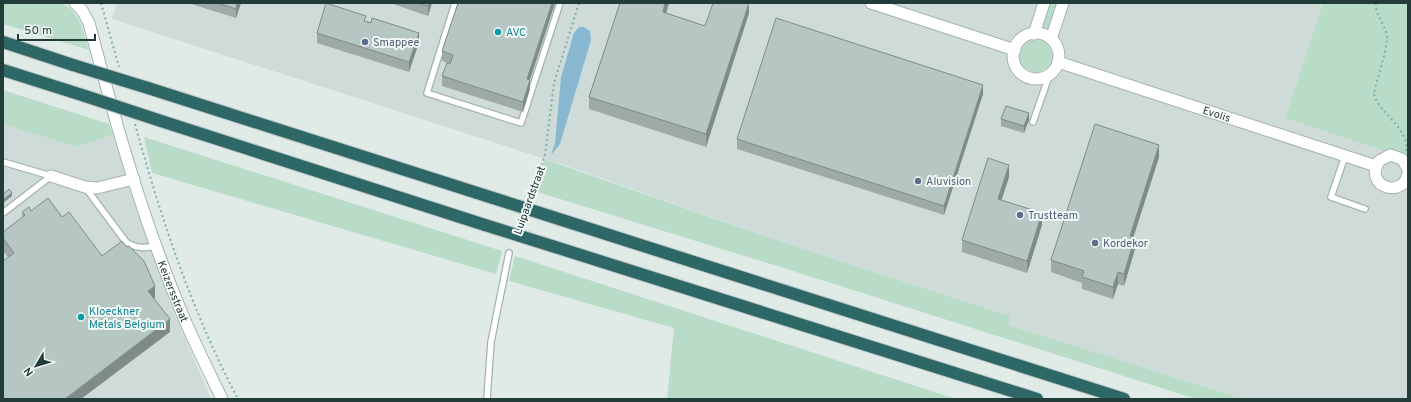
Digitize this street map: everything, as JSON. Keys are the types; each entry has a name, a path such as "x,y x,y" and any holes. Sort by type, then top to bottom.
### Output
{"highway":[{"path":"3,42 1124,399"},
{"path":"3,70 486,225 1037,399"},
{"path":"1011,390 1027,399"}],"street":[{"name":"Keizersstraat","path":"75,3 82,10 89,23 134,179 157,246 187,324 222,399"},
{"path":"871,3 1015,50"},
{"path":"1034,34 1044,3"},
{"path":"1051,39 1063,3"},
{"path":"1034,34 1042,34 1051,39 1059,53 1058,62 1054,71 1049,76 1044,78 1032,79 1021,74 1015,64 1015,50 1024,37 1034,34"},
{"name":"Evolis","path":"1058,62 1376,166"},
{"path":"1408,169 1402,159 1397,156 1384,157 1376,166 1376,177 1378,181 1387,187 1397,187 1402,185 1408,173"},
{"path":"51,176 85,187 97,188 134,179"}],"lane":[{"path":"455,3 427,93 521,123 560,3"},
{"path":"1033,122 1049,76"},
{"path":"1345,156 1331,197 1365,209"},
{"path":"3,162 51,176"},
{"path":"3,213 51,176"},
{"path":"85,187 126,242 134,247 142,248 157,246"},
{"path":"486,399 491,342 509,254"}],"path":[{"path":"101,3 120,70"},
{"name":"Luipaardstraat","path":"528,199 545,155 554,83 579,3"},
{"path":"1376,3 1376,10 1385,27 1387,39 1374,94 1376,102 1395,120 1406,139 1407,147 1405,153 1397,156"},
{"path":"134,120 162,220 197,310 238,399"}],"shaded area":[{"path":"117,3 1323,3 1285,118 1408,159 1408,399 1243,399 1009,325 1010,316 788,244 564,165 112,19"},
{"path":"3,124 77,147 113,135 133,200 170,303 211,399 3,399"}],"green space":[{"path":"3,3 61,3 73,11 77,17 83,29 89,50 3,24"},
{"path":"1048,3 1059,3 1049,33 1040,30"},
{"path":"1323,3 1408,3 1408,159 1285,118"},
{"path":"1036,40 1047,45 1052,56 1047,67 1036,72 1025,67 1020,56 1025,45"},
{"path":"3,90 109,124 113,135 77,147 3,124"},
{"path":"144,137 502,251 496,274 152,173"},
{"path":"544,159 788,244 1010,316 1009,325 1243,399 1196,399 793,271 534,191"},
{"path":"515,256 956,399 667,399 674,328 509,281"}],"water":[{"path":"579,27 584,27 590,31 591,40 560,144 551,155 555,143 561,77 574,33"}],"building":[{"path":"218,3 237,3 236,9"},
{"path":"326,3 366,16 364,21 371,23 372,18 419,33 409,62 317,33"},
{"path":"418,3 429,3 428,6"},
{"name":"AVC","path":"458,3 552,3 527,79 530,80 523,102 442,76 447,63 450,64 453,55 442,51"},
{"path":"620,3 665,3 663,12 705,26 713,3 749,3 706,134 589,97"},
{"path":"776,18 983,85 944,206 737,139"},
{"path":"1006,106 1029,113 1024,126 1001,119"},
{"path":"1095,124 1159,145 1130,236 1135,237 1124,274 1118,272 1113,287 1082,277 1084,271 1051,260"},
{"path":"988,158 1009,165 998,199 1042,213 1027,261 962,240"},
{"path":"9,189 12,193 3,200 3,194"},
{"name":"Kloeckner Metals Belgium","path":"48,198 62,217 69,212 102,256 122,241 127,247 129,246 144,261 155,286 148,291 170,319 65,399 3,399 3,261 14,253 3,238 3,232 25,215 22,212 29,207 31,211"}],"place":[{"name":"AVC","path":"498,32"},
{"name":"Smappee","path":"365,42"},
{"name":"Aluvision","path":"918,181"},
{"name":"Trustteam","path":"1020,215"},
{"name":"Kordekor","path":"1095,243"},
{"name":"Kloeckner Metals Belgium","path":"81,317"}]}
